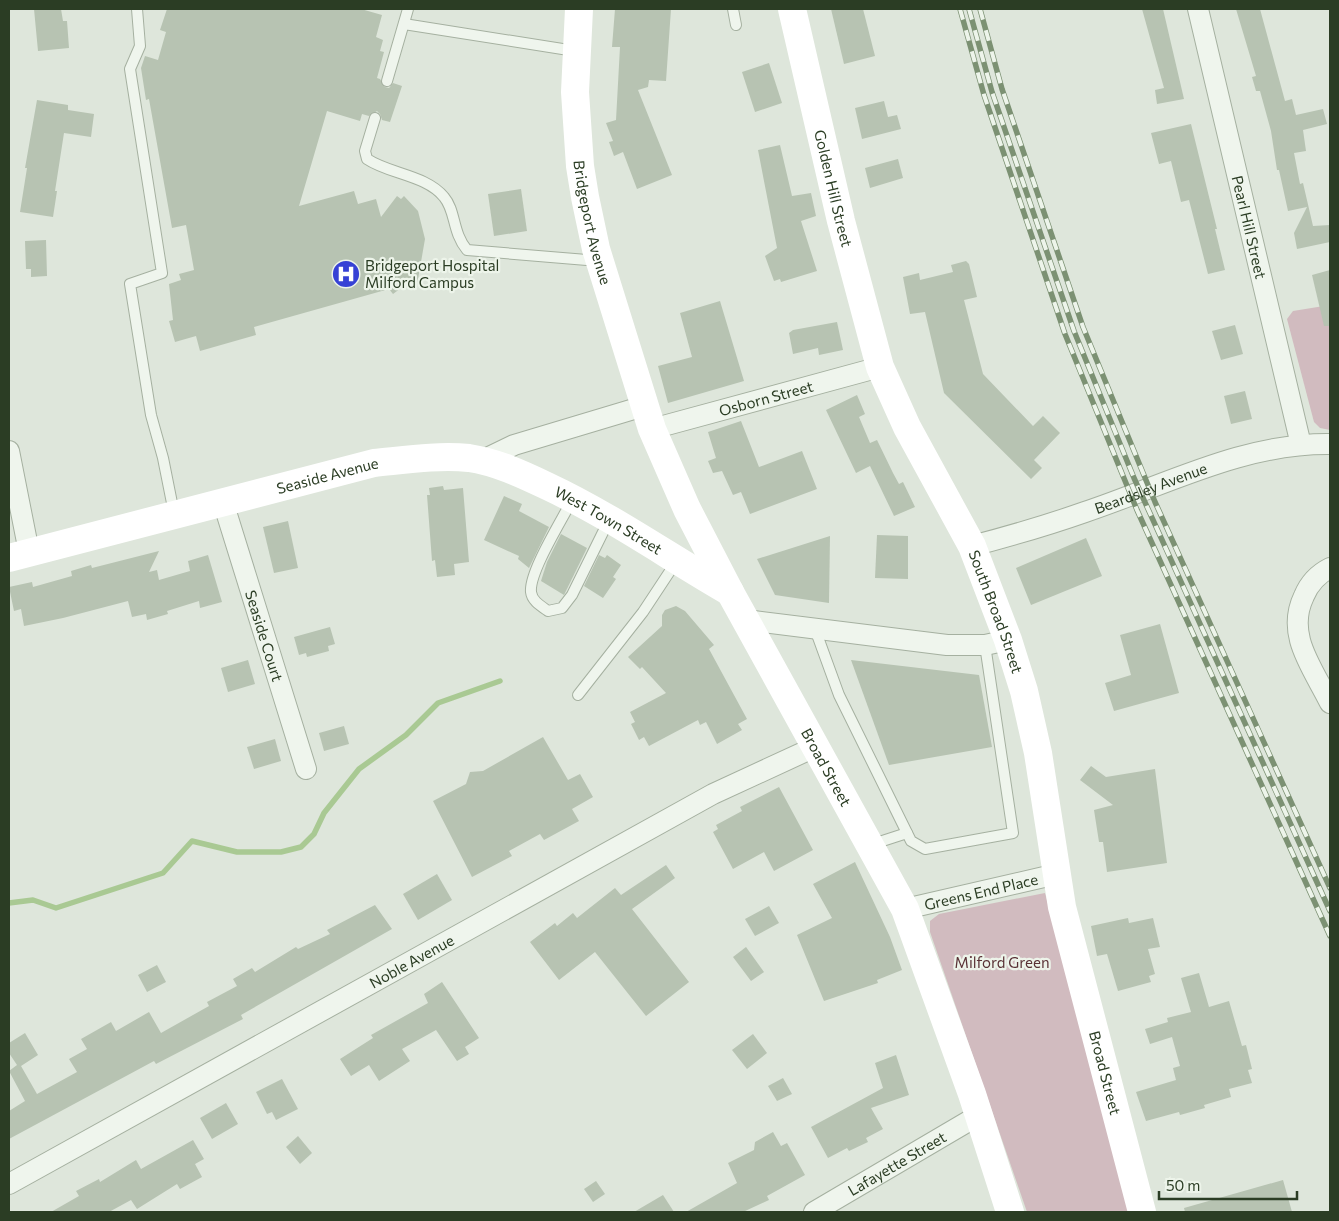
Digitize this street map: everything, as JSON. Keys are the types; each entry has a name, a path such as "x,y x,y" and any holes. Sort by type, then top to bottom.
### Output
{"main road":[{"name":"Bridgeport Avenue","path":"580,9 575,92 580,166 600,261 648,417"},
{"name":"Golden Hill Street","path":"792,9 841,221 880,367"},
{"name":"South Broad Street","path":"880,367 907,427 972,546 997,642 1032,722 1056,874"},
{"name":"Broad Street","path":"648,417 679,493 730,592 817,746 905,909 979,1115"},
{"name":"Seaside Avenue","path":"19,555 374,463 427,458 481,461"},
{"name":"West Town Street","path":"481,461 527,477 572,499 610,519 730,592"},
{"name":"Broad Street","path":"1056,874 1062,907 1142,1212"},
{"path":"979,1115 1010,1212"}],"street":[{"name":"Pearl Hill Street","path":"1198,9 1301,445"},
{"name":"Osborn Street","path":"648,417 880,367"},
{"name":"Seaside Avenue","path":"481,461 514,445 648,417"},
{"name":"Beardsley Avenue","path":"972,546 1085,512 1197,468 1243,456 1301,445 1330,444"},
{"path":"9,451 19,555"},
{"name":"Seaside Court","path":"222,502 306,769"},
{"path":"1330,568 1309,586 1300,602 1296,626 1298,638 1330,703"},
{"path":"746,620 947,645 997,642"},
{"name":"Noble Avenue","path":"9,1184 713,794 817,746"},
{"name":"Greens End Place","path":"905,909 1056,874"},
{"name":"Lafayette Street","path":"814,1212 979,1115"}],"lane":[{"path":"137,9 140,46 130,69 162,273 130,284 151,415 163,458 174,514"},
{"path":"386,81 408,9"},
{"path":"733,9 736,25"},
{"path":"404,24 576,51"},
{"path":"375,118 365,152 367,159 377,166 426,184 444,197 449,205 458,239 467,250 600,261"},
{"path":"572,499 533,576 531,592 535,602 548,611 562,608 572,595 610,519"},
{"path":"578,694 643,612 677,561"},
{"path":"815,629 839,695 911,841 925,849 1013,833 997,642"},
{"path":"870,845 907,833"}],"green space":[{"path":"1330,305 1330,430 1320,428 1314,422 1287,319 1293,311"},
{"name":"Milford Green","path":"1045,893 1132,1212 1027,1212 930,932 930,921 939,914"}],"building":[{"path":"34,9 61,9 63,21 67,21 69,48 38,51"},
{"path":"167,9 361,9 382,15 376,37 383,40 380,51 384,52 377,78 380,79 385,87 389,88 393,83 402,86 390,122 382,120 377,111 369,116 362,114 360,121 327,111 299,206 354,191 358,204 376,199 381,217 397,196 401,199 404,196 418,211 425,239 417,285 405,285 393,294 389,289 254,327 256,335 200,351 196,336 175,342 169,321 173,320 169,284 181,280 179,274 194,270 186,225 172,228 149,99 146,100 141,68 145,56 158,60 166,32 160,30"},
{"path":"615,9 671,9 666,81 649,80 648,87 638,90 672,175 637,189 623,152 614,156 609,142 613,141 606,123 616,120 620,47 612,47"},
{"path":"831,9 863,9 875,56 844,64"},
{"path":"1142,9 1163,9 1184,99 1157,104 1155,90 1164,88"},
{"path":"1236,9 1260,9 1285,101 1292,99 1296,115 1323,109 1327,124 1303,130 1306,151 1294,153 1300,184 1303,183 1313,226 1330,225 1330,242 1297,249 1294,233 1307,207 1288,211 1279,170 1277,170 1271,131 1260,91 1256,91 1252,77 1256,76"},
{"path":"769,63 782,103 755,112 742,72"},
{"path":"37,100 68,105 68,110 94,114 91,137 64,133 53,217 20,212 27,168 25,168"},
{"path":"884,101 888,117 897,115 901,129 862,139 855,108"},
{"path":"1191,124 1217,229 1215,229 1225,270 1208,274 1189,200 1181,202 1171,161 1159,164 1151,133"},
{"path":"780,145 792,196 811,193 816,216 801,221 817,271 781,282 780,279 774,281 765,256 777,248 758,150"},
{"path":"898,159 903,178 870,188 865,168"},
{"path":"521,189 527,231 494,236 488,194"},
{"path":"46,240 47,276 31,277 31,269 26,269 25,241"},
{"path":"966,261 969,264 977,297 964,300 983,374 1033,426 1043,416 1060,433 1034,460 1042,468 1031,479 944,393 925,312 910,314 903,277 919,273 920,280 953,272 951,265"},
{"path":"1330,270 1330,326 1324,326 1312,275"},
{"path":"720,301 744,381 668,403 658,366 692,357 680,313"},
{"path":"837,322 843,350 819,355 818,348 793,354 789,333 793,330"},
{"path":"1235,325 1243,354 1221,360 1212,331"},
{"path":"1245,391 1252,419 1231,424 1224,396"},
{"path":"857,395 865,414 859,417 870,443 877,440 899,484 903,482 915,507 894,516 870,466 856,473 826,410"},
{"path":"741,421 759,467 802,451 817,489 750,514 741,492 733,495 722,471 713,473 708,461 716,458 708,432"},
{"path":"443,486 444,490 463,488 469,562 454,564 455,575 437,577 435,560 432,561 427,495 430,495 429,488"},
{"path":"504,496 522,504 519,511 549,527 529,568 518,559 519,556 484,540"},
{"path":"288,521 298,568 274,573 263,527"},
{"path":"561,534 587,548 564,595 541,581 547,562"},
{"path":"877,535 908,536 908,579 875,578"},
{"path":"830,536 829,603 775,595 757,559"},
{"path":"1086,538 1102,576 1031,605 1016,568"},
{"path":"159,551 149,572 157,570 159,580 190,571 188,561 208,555 222,602 200,608 199,601 167,611 168,614 147,620 146,614 132,617 128,601 24,626 21,609 14,611 9,587 32,582 33,587 72,576 71,571 91,565 92,568"},
{"path":"599,555 605,558 607,555 621,565 613,577 616,579 603,598 584,586"},
{"path":"676,606 685,611 714,645 709,649 747,719 738,724 742,730 717,744 706,722 700,725 698,720 649,746 644,737 639,740 631,724 635,722 630,712 666,693 642,667 640,669 628,657 662,626 662,615 665,610"},
{"path":"1160,624 1179,693 1114,711 1105,683 1131,675 1120,635"},
{"path":"330,627 335,644 328,646 329,651 307,657 306,653 299,655 294,637"},
{"path":"248,660 255,684 228,692 221,668"},
{"path":"851,660 979,675 992,747 889,765"},
{"path":"344,726 349,744 324,751 319,733"},
{"path":"543,737 568,780 580,774 593,797 572,809 579,821 544,840 540,834 509,851 512,856 472,877 433,801 466,784 470,772 483,771"},
{"path":"275,739 281,761 254,769 247,747"},
{"path":"1091,766 1106,777 1155,769 1167,863 1107,872 1103,842 1099,842 1094,810 1113,805 1080,780"},
{"path":"779,787 813,850 774,871 764,852 733,869 713,832 718,829 716,825 742,811 740,807"},
{"path":"855,862 890,937 902,970 877,980 878,983 824,1001 797,935 832,918 813,884"},
{"path":"666,865 675,878 632,909 689,982 646,1016 595,952 559,980 530,942 555,923 557,926 573,913 577,918 615,888 621,895"},
{"path":"437,874 452,900 418,920 403,894"},
{"path":"375,905 392,929 241,1015 243,1019 156,1064 154,1061 9,1139 9,1111 25,1101 9,1071 17,1065 9,1053 9,1043 25,1033 38,1055 21,1066 37,1094 77,1072 69,1059 87,1049 81,1039 111,1022 116,1031 149,1012 161,1033 209,1006 207,1002 237,986 233,979 252,968 255,972 296,947 298,949 330,934 327,930"},
{"path":"769,906 779,923 755,936 745,919"},
{"path":"1128,918 1129,923 1153,918 1160,947 1148,949 1155,974 1149,976 1151,982 1118,991 1107,954 1097,956 1091,926"},
{"path":"746,947 764,972 751,981 733,957"},
{"path":"157,965 166,982 147,992 138,975"},
{"path":"1199,973 1209,1007 1229,1001 1242,1046 1246,1045 1252,1069 1248,1070 1252,1083 1229,1089 1231,1097 1204,1105 1205,1108 1180,1115 1179,1112 1146,1121 1136,1092 1176,1080 1173,1068 1180,1066 1172,1037 1150,1044 1145,1029 1168,1022 1167,1018 1191,1012 1181,978"},
{"path":"442,982 479,1038 465,1047 469,1054 457,1061 436,1030 402,1049 410,1061 379,1081 369,1065 351,1076 340,1059 373,1038 371,1035 428,1003 424,994"},
{"path":"753,1034 767,1053 747,1069 732,1050"},
{"path":"896,1055 909,1095 871,1108 883,1129 866,1138 868,1142 849,1151 847,1148 828,1158 811,1127 883,1088 875,1063"},
{"path":"783,1078 792,1094 777,1101 768,1086"},
{"path":"282,1079 298,1109 276,1120 272,1112 267,1114 256,1092"},
{"path":"226,1103 238,1124 212,1139 200,1118"},
{"path":"773,1132 781,1146 787,1143 805,1175 767,1196 769,1200 743,1212 686,1212 737,1183 728,1163 754,1150 755,1142"},
{"path":"298,1136 312,1153 300,1164 286,1147"},
{"path":"193,1140 204,1159 195,1164 202,1177 180,1189 177,1184 137,1209 131,1200 109,1212 51,1212 79,1196 76,1191 99,1179 100,1182 136,1160 141,1169"},
{"path":"1283,1180 1292,1212 1185,1212 1184,1208"},
{"path":"596,1181 605,1194 593,1202 584,1189"},
{"path":"663,1195 674,1212 634,1212"}],"waterway":[{"path":"9,903 33,900 56,908 163,873 192,841 237,852 281,852 301,847 314,834 324,813 359,769 406,735 438,703 500,681"}],"railway":[{"path":"960,9 984,95 1065,334 1137,510 1330,936"},
{"path":"969,9 992,92 1074,331 1134,478 1330,911"},
{"path":"980,9 1002,89 1083,327 1155,502 1330,888"}],"place":[{"name":"Bridgeport Hospital Milford Campus","path":"346,274"}]}
